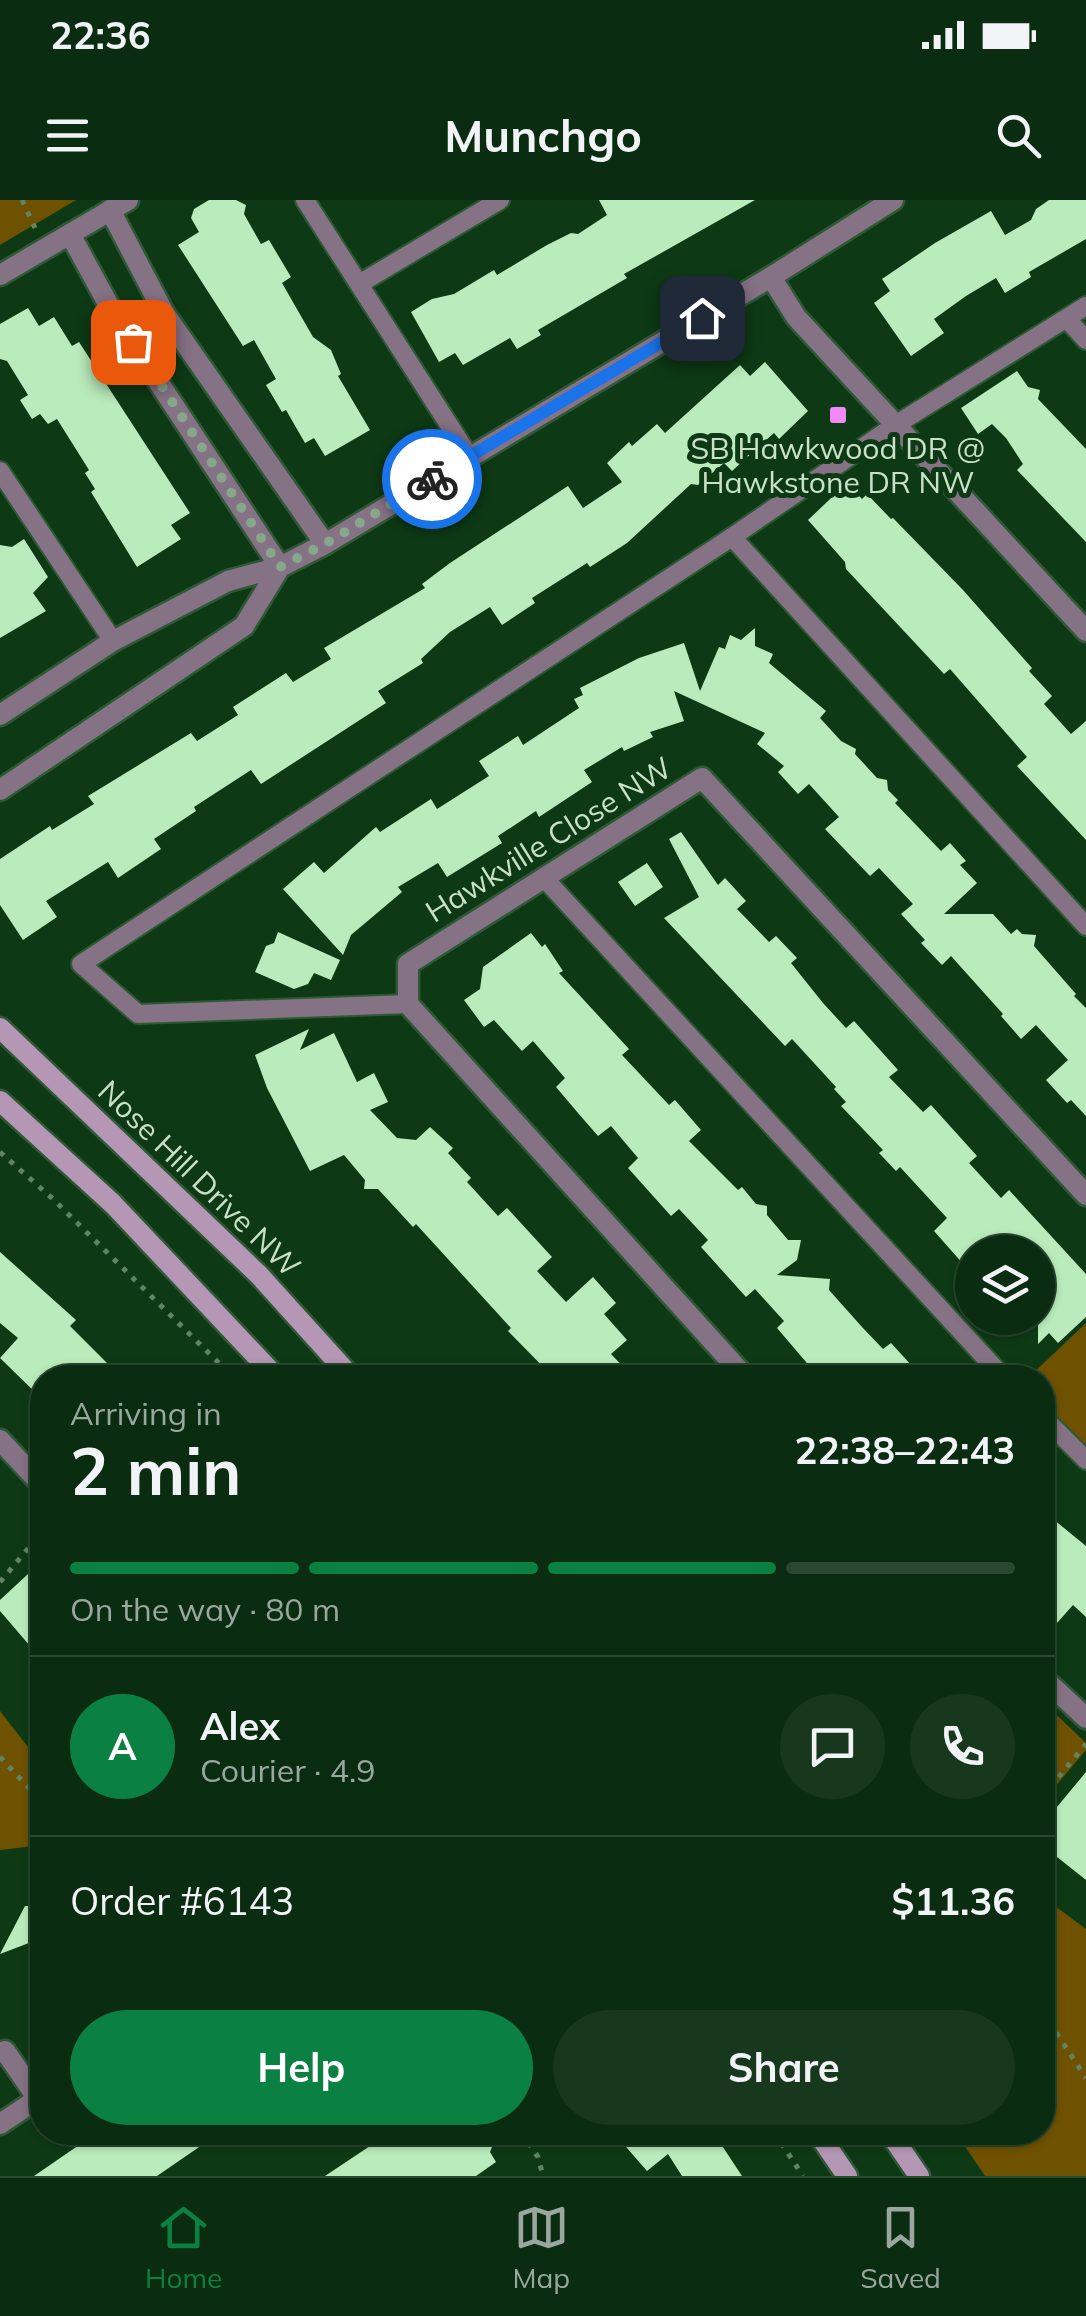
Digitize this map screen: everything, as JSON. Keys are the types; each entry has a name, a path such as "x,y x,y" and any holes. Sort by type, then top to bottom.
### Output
{"main road":[{"name":"Nose Hill Drive NW","path":"0,1028 259,1276 340,1365"},
{"path":"0,1101 113,1204 265,1365"},
{"path":"826,2145 847,2176"},
{"path":"897,2145 918,2176"}],"street":[{"path":"0,715 113,641 228,581 280,567 325,544 893,200"},
{"path":"0,275 119,205 164,313 325,544"},
{"path":"70,234 113,313 280,567"},
{"path":"770,277 796,317 1086,631"},
{"path":"0,790 244,626 280,567"},
{"name":"Hawkville Close NW","path":"408,1004 408,964 702,778 1086,1195"},
{"path":"408,1004 734,1365"},
{"path":"0,1440 30,1472"},
{"path":"1055,1688 1086,1718"},
{"path":"6,2050 30,2083"},
{"path":"0,2124 30,2104"}],"lane":[{"path":"305,200 469,456"},
{"path":"359,284 500,200"},
{"path":"408,1004 138,1014 80,964 732,538 897,424 1086,306"},
{"path":"1067,319 1086,340"},
{"path":"3,481 113,641"},
{"path":"732,538 1086,926"},
{"path":"545,879 992,1365"},
{"path":"1055,1429 1086,1460"}],"path":[{"path":"22,200 35,228"},
{"path":"0,1152 221,1365"},
{"path":"0,1582 30,1546"},
{"path":"1055,1782 1086,1744"},
{"path":"0,1757 30,1789"},
{"path":"1055,2031 1086,2078"},
{"path":"530,2145 543,2176"},
{"path":"783,2145 803,2176"}],"shaded area":[{"path":"0,200 76,200 0,245"},
{"path":"1086,1323 1086,1447 1055,1417 1055,1365 1042,1365"},
{"path":"0,1711 30,1750 30,1846 0,1850"},
{"path":"1055,1713 1086,1743 1086,1750 1055,1787"},
{"path":"1055,1906 1086,1929 1086,2176 985,2176 964,2145 1055,2145"}],"building":[{"path":"209,200 236,200 246,205 244,214 261,244 269,240 291,277 282,283 313,337 331,350 341,374 338,376 370,430 325,456 314,438 305,443 286,410 282,412 266,385 276,379 254,340 243,346 178,245 199,232 191,218 194,209"},
{"path":"599,200 755,200 624,274 627,278 538,330 541,335 517,349 510,338 463,365 455,353 439,362 411,312 432,299 454,294 494,270 497,275 571,233 578,234 607,215"},
{"path":"1049,200 1086,200 1086,239 1029,272 1031,277 1005,293 996,278 966,296 934,319 944,333 911,356 874,303 890,291 882,279 991,211 1005,235 1031,220 1036,209"},
{"path":"28,308 39,326 54,317 72,346 79,342 190,513 171,525 181,539 137,567 91,492 95,489 85,473 89,470 57,419 48,424 40,414 32,419 20,400 28,395 7,361 0,359 0,324"},
{"path":"765,362 808,411 779,439 774,433 732,471 724,463 698,485 691,484 627,543 532,598 535,603 502,625 490,607 450,632 421,659 423,663 378,691 386,703 261,784 251,770 194,807 196,811 154,839 161,849 118,878 108,862 46,901 57,917 23,940 0,905 0,859 50,826 52,830 94,804 88,796 191,733 197,741 238,715 233,707 286,673 293,682 331,659 324,648 425,588 422,584 450,563 568,486 583,508 622,482 607,463 629,442 632,446 657,424 665,433 740,365 750,376"},
{"path":"1017,371 1028,387 1040,390 1038,399 1086,449 1086,542 1017,470 1023,464 1006,438 992,424 978,434 961,408"},
{"path":"847,483 862,499 867,494 963,590 1032,668 1029,671 1052,696 1044,704 1071,734 1086,721 1086,840 1017,766 1027,757 950,669 944,674 846,569 845,562 808,520"},
{"path":"24,539 48,577 33,593 46,611 0,638 0,545 12,547"},
{"path":"755,628 755,646 773,654 769,663 826,711 820,718 841,741 856,749 855,754 877,778 887,780 888,790 898,800 895,803 941,851 950,843 966,861 960,865 977,883 944,914 993,914 1011,934 1017,929 1022,934 1036,935 1034,946 1086,1008 1086,1116 1071,1100 1067,1103 1046,1080 1068,1060 1036,1025 1021,1039 951,956 942,965 921,943 925,940 901,914 913,904 879,868 870,876 825,829 839,817 809,784 798,794 778,772 784,766 757,744 765,733 674,691 684,721 650,732 653,737 624,751 622,747 584,770 592,782 539,817 536,811 498,836 502,843 447,877 438,863 398,887 402,892 351,935 343,955 283,889 314,862 324,873 376,827 380,832 431,799 437,809 489,776 479,761 518,736 523,745 579,708 574,699 583,695 580,688 639,658 684,643 700,691 719,647 725,649 730,635 741,640"},
{"path":"681,832 718,885 725,878 746,901 737,909 769,942 776,936 797,958 791,963 823,1003 846,1028 854,1021 898,1070 889,1077 923,1112 931,1105 977,1156 969,1163 1001,1198 1009,1190 1050,1235 955,1235 955,1255 934,1231 947,1218 900,1167 896,1171 879,1153 883,1150 841,1106 846,1102 836,1087 792,1039 785,1046 664,918 699,897 669,839"},
{"path":"647,863 663,887 635,906 618,882"},
{"path":"278,932 340,960 331,980 314,973 308,984 294,989 255,972 266,946 274,943"},
{"path":"531,933 542,947 545,944 563,971 559,973 629,1049 622,1055 669,1105 675,1100 701,1130 689,1141 738,1190 742,1187 756,1204 767,1206 767,1215 788,1240 801,1240 797,1260 777,1275 830,1279 829,1290 862,1327 883,1349 891,1343 911,1365 809,1365 777,1328 784,1321 755,1289 746,1297 701,1247 708,1240 679,1209 671,1216 628,1168 638,1158 611,1126 598,1136 578,1113 556,1087 565,1078 533,1041 522,1051 494,1020 484,1027 464,1000 480,989 483,967"},
{"path":"309,1029 300,1050 334,1033 357,1082 374,1073 388,1102 370,1110 397,1138 416,1140 430,1127 453,1148 448,1153 471,1178 467,1182 498,1216 507,1208 552,1257 537,1271 566,1302 593,1277 616,1303 604,1314 627,1340 611,1354 622,1365 541,1365 416,1224 413,1227 378,1189 364,1189 365,1180 344,1155 310,1171 267,1088 255,1055"},
{"path":"1055,1240 1086,1274 1086,1317 1058,1343 1051,1335 1055,1335"},
{"path":"0,1252 76,1320 70,1326 109,1365 30,1365 30,1387 0,1358 18,1338 0,1323"},
{"path":"1055,1521 1086,1546 1086,1617 1073,1605 1057,1623"},
{"path":"30,1572 30,1646 0,1611 0,1600"},
{"path":"1086,1772 1086,1880 1055,1855 1055,1809"},
{"path":"25,1906 30,1906 30,1943 0,1954"},
{"path":"79,2145 202,2145 157,2176 34,2176"},
{"path":"372,2145 493,2145 490,2152 496,2162 476,2176 325,2176"},
{"path":"624,2145 722,2145 742,2176 682,2176 668,2154 647,2171"}],"way so far":[{"path":"133,342 280,567 432,479"}],"place":[{"name":"SB Hawkwood DR @ Hawkstone DR NW","path":"838,415"}],"route":[{"path":"432,479 702,318"}]}
